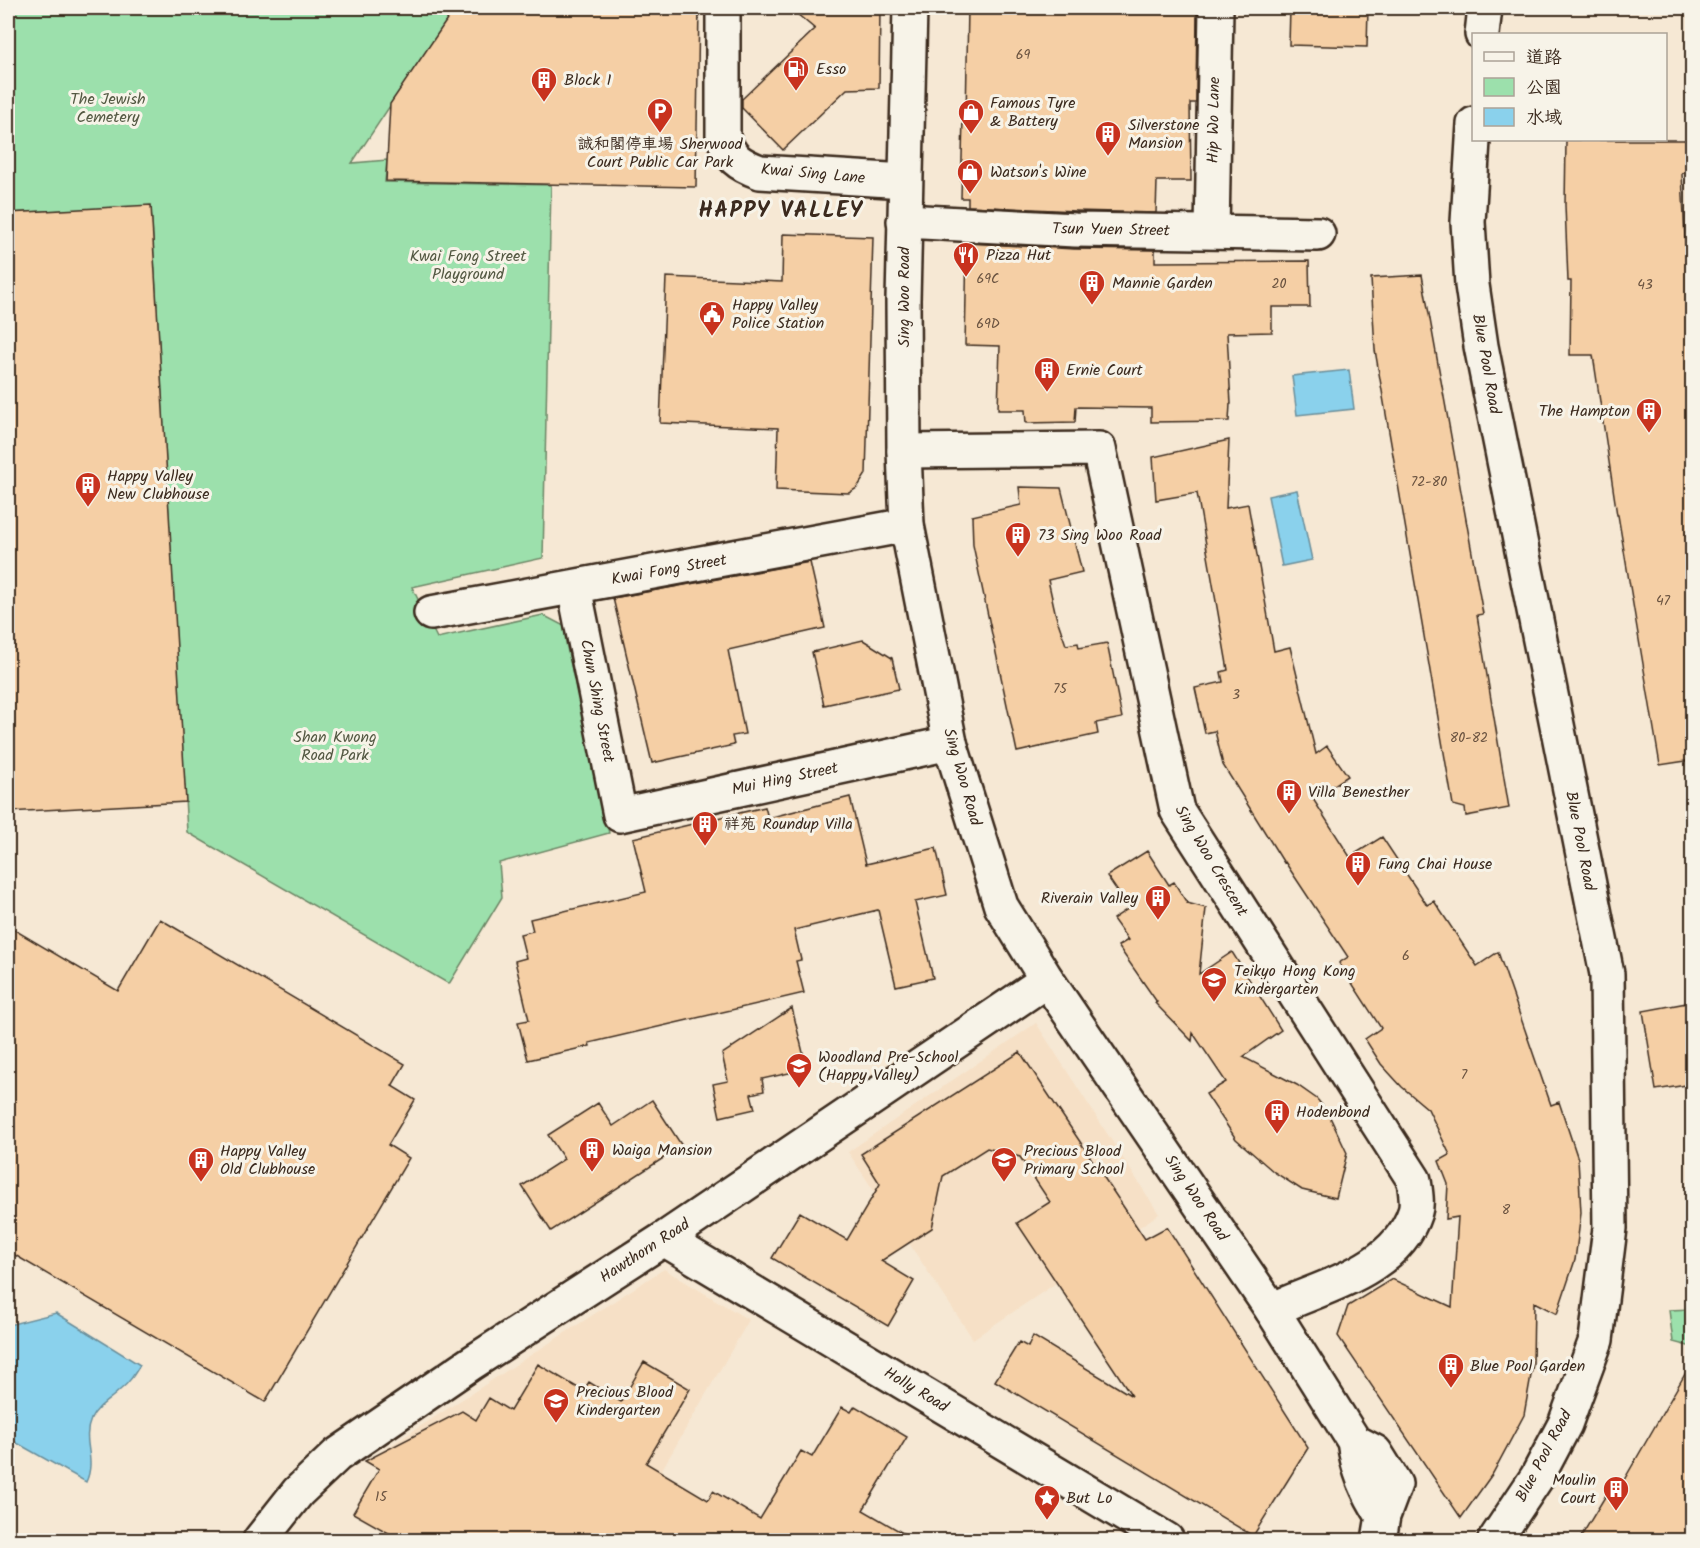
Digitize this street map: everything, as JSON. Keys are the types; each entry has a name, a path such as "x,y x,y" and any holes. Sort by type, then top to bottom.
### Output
{"street":[{"name":"Kwai Sing Lane","path":"723,8 723,136 728,151 742,166 759,172 905,181"},
{"name":"Sing Woo Road","path":"910,8 904,220 904,451 907,525 950,743 1001,906 1047,980 1272,1310 1354,1441 1375,1452 1395,1484 1381,1528"},
{"name":"Hip Wo Lane","path":"1212,232 1216,8"},
{"path":"1482,33 1485,8"},
{"name":"Blue Pool Road","path":"1472,141 1468,222 1472,285 1481,346 1607,974 1610,1228 1596,1340 1565,1424 1537,1477 1495,1540"},
{"name":"Tsun Yuen Street","path":"904,220 1075,230 1318,234"},
{"name":"Sing Woo Crescent","path":"904,451 1099,449 1177,810 1414,1180 1416,1209 1404,1236 1376,1263 1272,1310"},
{"name":"Kwai Fong Street","path":"431,613 907,525"},
{"name":"Chun Shing Street","path":"574,587 620,815"},
{"name":"Mui Hing Street","path":"620,815 950,743"},
{"name":"Hawthorn Road","path":"260,1540 298,1492 337,1455 470,1364 664,1239 1047,980"},
{"name":"Holly Road","path":"664,1239 1167,1540"}],"shaded area":[{"name":"Precious Blood Primary School","path":"1036,1023 1159,1214 973,1339 848,1152"},
{"name":"Precious Blood Kindergarten","path":"664,1269 749,1320 621,1540 507,1540 365,1462"}],"green space":[{"name":"Shan Kwong Road Park","path":"8,8 455,8 352,163 387,160 385,182 551,185 543,558 412,587 437,638 543,615 564,626 609,833 499,863 502,897 449,984 187,832 151,206 8,213"},
{"path":"1692,1309 1692,1347 1673,1342 1669,1310"}],"water":[{"path":"1349,370 1354,409 1297,415 1292,376"},
{"path":"1297,490 1312,560 1282,566 1268,496"},
{"path":"56,1313 140,1365 126,1385 100,1407 91,1419 88,1427 90,1465 86,1482 8,1438 8,1325"}],"building":[{"path":"455,8 699,8 696,187 386,181 390,104"},
{"path":"790,8 880,8 879,88 847,89 783,150 742,108 742,99 815,29"},
{"path":"968,8 1197,8 1196,103 1190,103 1191,181 1157,181 1156,213 968,206 968,198 961,198 963,117 966,117"},
{"path":"1290,8 1368,8 1367,47 1289,45"},
{"path":"1692,140 1692,174 1682,173 1686,259 1692,259 1692,760 1660,765 1617,515 1593,355 1570,355 1571,281 1568,281 1565,205 1566,141"},
{"name":"Happy Valley New Clubhouse","path":"151,205 186,802 8,812 8,213"},
{"path":"783,234 873,237 866,474 857,488 849,493 776,490 778,428 660,423 666,277 782,282"},
{"path":"967,243 1074,249 1155,250 1155,262 1309,261 1310,307 1272,307 1272,332 1227,333 1231,404 1229,421 1151,422 1151,408 1076,407 1075,422 1026,423 1025,410 998,410 1000,346 965,345"},
{"path":"1422,275 1483,614 1477,615 1509,808 1466,816 1465,808 1453,805 1375,350 1371,278"},
{"path":"1229,440 1226,508 1248,504 1274,651 1290,647 1316,754 1327,746 1348,776 1313,799 1350,857 1382,837 1427,905 1434,901 1477,966 1498,952 1551,1105 1559,1102 1578,1159 1581,1213 1575,1260 1557,1314 1534,1302 1533,1364 1524,1415 1493,1473 1461,1518 1338,1336 1348,1306 1392,1279 1452,1307 1458,1217 1446,1219 1448,1184 1439,1161 1450,1155 1428,1109 1402,1087 1381,1064 1365,1039 1381,1028 1339,963 1348,957 1284,863 1223,765 1215,731 1205,733 1195,688 1223,682 1221,672 1228,670 1197,493 1156,500 1153,457"},
{"path":"1019,487 1061,488 1082,572 1048,580 1056,616 1066,645 1078,643 1079,648 1107,643 1122,718 1096,723 1098,734 1017,752 973,545 972,516 1021,505"},
{"path":"810,562 825,628 728,650 745,734 732,736 734,745 652,763 613,598"},
{"path":"863,640 892,658 899,689 824,705 812,652"},
{"path":"850,797 866,864 936,848 947,895 915,902 933,978 896,986 878,910 794,930 801,960 796,961 804,993 589,1043 590,1046 528,1060 518,1022 529,1020 515,961 526,958 520,934 533,931 530,919 646,892 633,838 765,807 768,818"},
{"path":"1147,851 1169,885 1174,882 1187,903 1206,908 1199,974 1232,952 1281,1030 1243,1057 1297,1085 1317,1099 1328,1113 1347,1153 1336,1198 1302,1190 1274,1172 1236,1139 1206,1094 1226,1082 1193,1033 1192,1041 1155,1003 1157,1002 1118,946 1128,940 1113,919 1129,908 1107,876"},
{"name":"Happy Valley Old Clubhouse","path":"160,919 405,1064 392,1086 415,1100 388,1145 409,1158 265,1402 8,1251 8,926 118,991"},
{"path":"1692,1002 1692,1084 1656,1090 1643,1011"},
{"path":"792,1008 807,1069 762,1079 764,1091 751,1094 755,1109 720,1117 713,1084 728,1081 722,1054"},
{"path":"1020,1052 1145,1239 1167,1227 1308,1448 1253,1536 995,1381 1019,1342 1028,1347 1033,1336 1132,1396 1017,1223 1050,1202 1020,1157 987,1148 943,1176 932,1228 881,1261 914,1281 888,1326 772,1258 800,1212 847,1240 880,1184 861,1154"},
{"name":"Waiga Mansion","path":"652,1100 682,1146 551,1231 522,1186 564,1159 548,1135 598,1103 613,1126"},
{"path":"644,1362 690,1389 646,1463 708,1500 713,1491 760,1519 801,1451 812,1457 842,1407 851,1412 855,1406 907,1437 863,1510 915,1540 401,1540 353,1513 379,1469 365,1461 462,1411 476,1420 489,1398 510,1411 538,1364 583,1391 589,1382 621,1402"},
{"path":"1692,1362 1692,1540 1579,1540 1606,1495 1613,1499"}],"place":[{"name":"Esso","path":"796,92"},
{"name":"Block 1","path":"544,103"},
{"name":"誠和閣停車場 Sherwood Court Public Car Park","path":"660,134"},
{"name":"Famous Tyre & Battery","path":"971,135"},
{"name":"Silverstone Mansion","path":"1108,157"},
{"name":"Watson's Wine","path":"970,195"},
{"name":"Pizza Hut","path":"966,278"},
{"name":"Mannie Garden","path":"1092,306"},
{"name":"Happy Valley Police Station","path":"712,337"},
{"name":"Ernie Court","path":"1047,393"},
{"name":"The Hampton","path":"1649,434"},
{"name":"Happy Valley New Clubhouse","path":"88,508"},
{"name":"73 Sing Woo Road","path":"1018,558"},
{"name":"Villa Benesther","path":"1289,815"},
{"name":"祥苑 Roundup Villa","path":"705,847"},
{"name":"Fung Chai House","path":"1358,887"},
{"name":"Riverain Valley","path":"1158,921"},
{"name":"Teikyo Hong Kong Kindergarten","path":"1214,1003"},
{"name":"Woodland Pre-School (Happy Valley)","path":"799,1089"},
{"name":"Hodenbond","path":"1277,1135"},
{"name":"Waiga Mansion","path":"592,1173"},
{"name":"Happy Valley Old Clubhouse","path":"201,1183"},
{"name":"Precious Blood Primary School","path":"1004,1183"},
{"name":"Blue Pool Garden","path":"1451,1389"},
{"name":"Precious Blood Kindergarten","path":"556,1424"},
{"name":"Moulin Court","path":"1616,1512"},
{"name":"But Lo","path":"1047,1521"}],"district":[{"name":"HAPPY VALLEY","path":"781,211"}],"park label":[{"name":"The Jewish Cemetery","path":"108,108"},
{"name":"Kwai Fong Street Playground","path":"468,265"}]}
